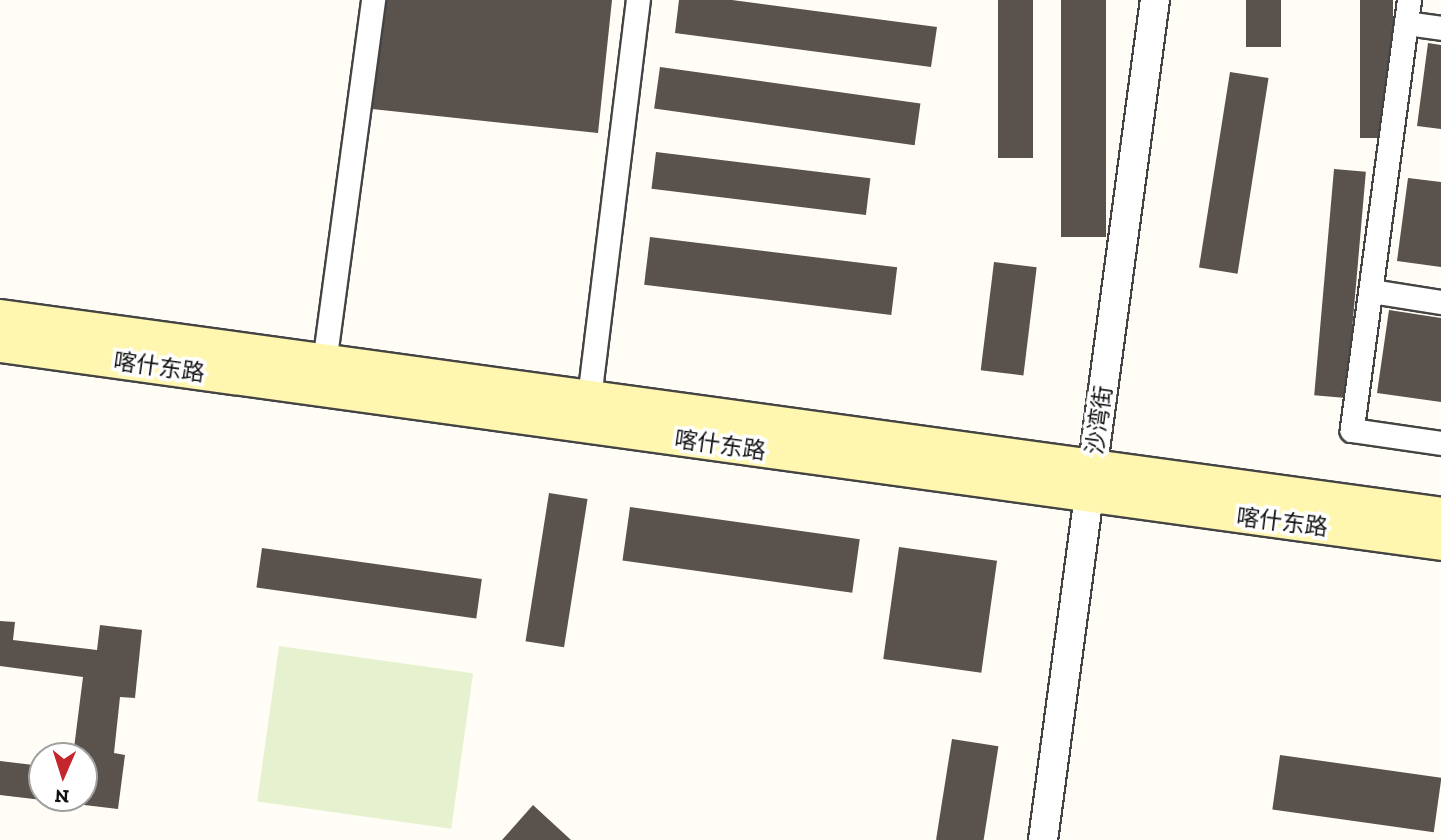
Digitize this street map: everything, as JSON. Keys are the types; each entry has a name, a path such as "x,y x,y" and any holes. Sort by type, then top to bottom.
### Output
{"main road":[{"name":"喀什东路","path":"0,316 589,398 1441,543"},
{"name":"喀什东路","path":"0,345 1091,483 1441,514"}],"street":[{"path":"325,362 373,0"},
{"path":"589,398 638,0"},
{"name":"沙湾街","path":"1043,840 1155,0"},
{"path":"1409,0 1352,430 1441,443"},
{"path":"1406,23 1441,28"},
{"path":"1371,291 1441,302"}],"green space":[{"path":"279,646 473,673 451,829 257,801"}],"building":[{"path":"383,0 612,0 598,133 372,109"},
{"path":"679,0 732,0 937,27 931,67 675,33"},
{"path":"998,0 1033,0 1033,158 998,158"},
{"path":"1061,0 1106,0 1106,237 1061,237"},
{"path":"1246,0 1281,0 1281,47 1246,47"},
{"path":"1360,0 1393,0 1393,138 1360,138"},
{"path":"1428,43 1441,45 1441,129 1417,126"},
{"path":"660,67 920,104 915,145 654,109"},
{"path":"1230,72 1269,78 1238,274 1199,268"},
{"path":"656,152 870,178 866,215 651,189"},
{"path":"1334,169 1366,172 1346,398 1314,395"},
{"path":"1408,178 1441,182 1441,267 1397,261"},
{"path":"650,237 897,267 891,315 644,285"},
{"path":"994,262 1037,267 1023,375 981,370"},
{"path":"1389,310 1441,318 1441,402 1377,393"},
{"path":"549,493 588,499 564,647 526,641"},
{"path":"630,507 860,539 852,593 622,560"},
{"path":"899,547 997,561 981,673 883,659"},
{"path":"262,548 482,579 476,619 256,588"},
{"path":"0,621 15,622 13,640 97,650 100,625 142,630 135,698 120,697 114,753 125,755 118,809 98,807 98,742 75,742 83,677 0,666"},
{"path":"952,739 998,746 984,840 936,840"},
{"path":"1280,755 1441,778 1434,832 1272,809"},
{"path":"0,761 28,764 28,798 0,795"},
{"path":"533,805 571,840 502,840"}]}
